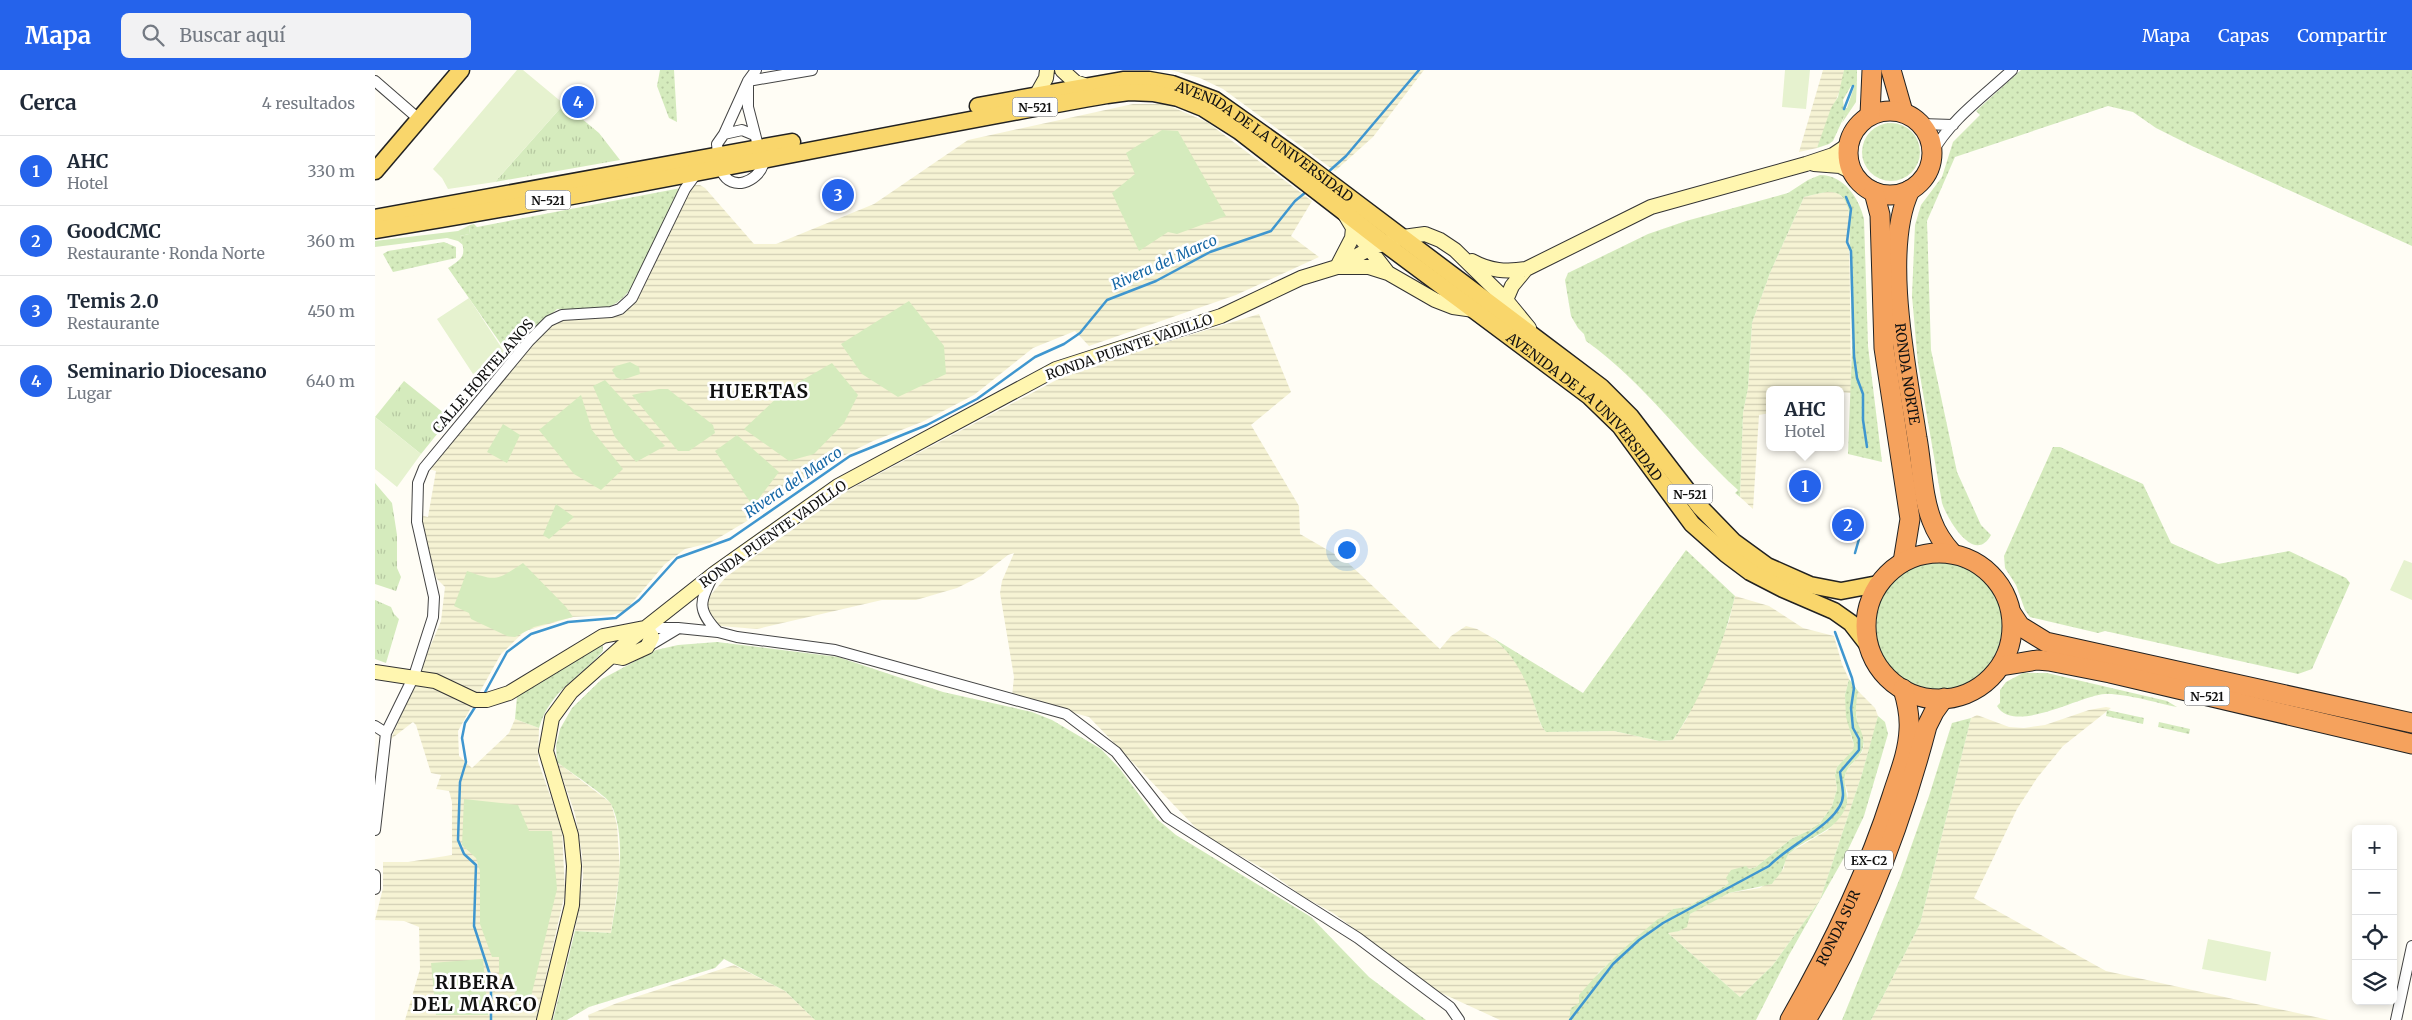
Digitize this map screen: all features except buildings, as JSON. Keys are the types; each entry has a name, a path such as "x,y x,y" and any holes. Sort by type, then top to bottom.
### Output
{"highway":[{"path":"1870,115 1872,70"},
{"path":"1891,70 1903,112"},
{"path":"1910,190 1886,195 1874,192 1857,180 1848,159 1848,145 1852,133 1870,115 1881,111 1903,112 1921,124 1928,133 1932,153"},
{"name":"RONDA NORTE","path":"1932,153 1926,174 1910,190 1904,202 1899,232 1898,289 1901,329 1932,520 1951,553"},
{"name":"RONDA NORTE","path":"1874,192 1880,215 1884,348 1910,519 1903,562"},
{"name":"N-521","path":"1926,553 1951,553 1967,558 1996,578 2003,590 2013,624 2010,646 2001,666 1991,678 1979,688 1957,697 1935,700 1912,695 1892,683 1877,666 1867,645 1865,627 1867,608 1871,595 1878,584 1903,562 1926,553"},
{"name":"N-521","path":"2011,614 2020,626 2046,642 2412,723"},
{"name":"N-521","path":"2001,666 2037,660 2049,661 2412,744"},
{"name":"RONDA SUR","path":"1790,1020 1831,947 1885,820 1907,747 1909,722 1903,689"},
{"name":"RONDA SUR","path":"1806,1020 1865,907 1895,833 1927,726 1934,712 1945,698"}],"main road":[{"path":"375,158 451,70"},
{"path":"375,171 461,70"},
{"path":"1037,94 1046,78 1047,70"},
{"path":"1062,70 1075,82 1084,85"},
{"name":"AVENIDA DE LA UNIVERSIDAD","path":"375,230 696,174 719,162 759,147 1084,85 1123,80 1149,80 1195,91 1215,100 1237,114 1388,245 1536,336 1601,387 1631,417 1700,507 1734,542 1760,561 1811,585 1841,590 1878,584"},
{"name":"AVENIDA DE LA UNIVERSIDAD","path":"759,147 967,119 1129,92 1169,96 1203,108 1295,166"},
{"path":"1435,300 1490,285 1526,270 1651,207 1806,164 1833,155 1848,145"},
{"name":"AVENIDA DE LA UNIVERSIDAD","path":"379,216 719,162"},
{"path":"1806,164 1840,166 1852,172"},
{"name":"AVENIDA DE LA UNIVERSIDAD","path":"1344,206 1386,224 1388,245"},
{"name":"RONDA PUENTE VADILLO","path":"1344,206 1353,228 1388,245 1399,272 1410,286"},
{"path":"1386,224 1440,240 1463,257 1484,268 1505,272 1526,270"},
{"path":"1337,266 1352,238 1353,228"},
{"path":"1388,245 1425,234"},
{"name":"RONDA PUENTE VADILLO","path":"544,1020 572,905 574,866 570,829 547,758 547,738 552,718 571,692 611,645 646,628 715,573 838,486 1050,372 1221,316 1301,278 1337,266 1388,245"},
{"name":"RONDA PUENTE VADILLO","path":"1388,245 1388,273"},
{"path":"1463,257 1506,300 1536,336"},
{"path":"1463,257 1464,291"},
{"name":"RONDA PUENTE VADILLO","path":"1337,266 1369,267 1388,273 1435,300 1453,307 1474,310"},
{"path":"1506,300 1512,286 1526,270"},
{"name":"AVENIDA DE LA UNIVERSIDAD","path":"1464,291 1474,310 1589,396 1614,420 1692,524 1725,554 1750,572 1783,590 1834,611 1851,623 1867,645"},
{"path":"375,672 414,676 435,681 481,700 509,693 596,640 611,645 623,658 647,647 652,637 646,628 611,645"}],"street":[{"path":"719,162 717,144 725,134 748,81 756,70"},
{"path":"748,81 812,70"},
{"path":"1932,153 1940,139 1953,125 2012,70"},
{"path":"375,80 413,114"},
{"path":"748,81 748,107 759,147"},
{"path":"1921,124 1953,125"},
{"name":"AVENIDA DE LA UNIVERSIDAD","path":"725,134 742,130 759,147"},
{"name":"CALLE HORTELANOS","path":"375,830 377,792 386,733 414,676 433,617 434,597 417,522 418,483 424,468 438,449 549,321 562,315 611,312 620,309 631,298 685,189 696,174"},
{"path":"715,573 703,597 702,608 706,620 718,632"},
{"path":"646,628 678,628 718,632 735,637 835,650 1066,714 1116,752 1167,817 1358,938 1450,1007 1459,1020"},
{"path":"647,647 678,628"},
{"path":"375,726 386,733"},
{"path":"375,875 375,890"},
{"path":"2396,1020 2412,946"}],"shaded area":[{"path":"1171,70 1424,70 1373,137 1335,171 1223,89 1200,78"},
{"path":"1823,70 1844,70 1842,85 1817,148 1799,152"},
{"path":"1133,104 1165,104 1207,122 1312,201 1291,236 1319,257 1236,295 1089,346 1075,331 1033,348 974,395 922,422 873,441 845,455 757,515 710,543 685,549 665,564 625,611 612,615 573,617 525,631 501,654 458,731 459,756 472,768 509,733 515,719 539,728 538,761 562,829 565,893 536,1020 405,1020 420,969 419,927 404,921 375,920 383,888 383,862 408,862 452,855 452,802 449,791 436,789 441,775 431,773 416,725 413,722 391,739 441,621 445,587 437,579 429,560 420,515 428,517 436,471 429,469 554,318 622,315 639,296 692,185 700,185 705,188 754,244 776,244 874,204 968,140"},
{"path":"1829,191 1838,193 1846,201 1849,212 1851,393 1844,392 1844,386 1766,386 1766,414 1759,415 1753,509 1740,497 1743,413 1748,388 1752,323 1770,273 1804,197"},
{"path":"1259,314 1291,392 1251,425 1299,506 1300,534 1345,560 1440,649 1451,636 1466,626 1477,629 1493,638 1518,664 1528,685 1541,725 1546,732 1614,731 1659,741 1673,740 1686,720 1716,654 1729,621 1735,596 1769,606 1803,628 1834,636 1842,664 1849,679 1845,695 1851,737 1854,745 1853,751 1837,767 1835,775 1837,789 1832,806 1820,823 1791,839 1756,867 1749,869 1725,886 1687,907 1673,909 1668,915 1651,925 1598,973 1576,1020 1500,1020 1439,992 1333,913 1302,896 1271,873 1198,830 1089,717 1012,696 1014,677 1000,593 1002,581 1014,553 1008,555 981,576 957,588 916,600 882,600 757,629 720,626 709,616 706,604 708,598 726,577 843,493 1064,376 1092,365"},
{"path":"1858,691 1875,708 1878,716 1862,774 1820,900 1773,965 1740,997 1667,932 1679,931 1686,927 1690,914 1711,901 1729,893 1760,888 1779,874 1784,868 1785,858 1792,851 1828,830 1837,820 1845,809 1848,794 1844,780 1846,771 1862,752 1864,745 1857,721 1855,702"},
{"path":"2111,708 2063,746 2037,778 2017,809 1974,898 2106,971 2329,1020 1871,1020 1920,924 1971,718 1977,715 2009,727 2024,728 2045,725 2089,710"},
{"path":"557,762 611,803 617,825 620,870 611,933 575,931 583,879 582,855 575,814"},
{"path":"734,965 785,991 815,1020 589,1020 588,1015 617,1003"}],"green space":[{"path":"517,70 523,70 564,104 495,182 448,189 442,178 433,169"},
{"path":"660,70 674,70 677,122 669,118 657,86"},
{"path":"1785,70 1810,70 1806,109 1782,107"},
{"path":"1844,70 1857,70 1857,81 1854,87 1851,86 1843,100 1844,108 1848,108 1833,141 1817,148 1831,108 1838,97"},
{"path":"2021,70 2412,70 2412,246 2192,146 2156,128 2133,112 2108,106 1955,157 1927,221 1931,350 1957,472 1981,525 1991,535 1984,543 1977,545 1969,542 1955,528 1942,503 1918,364 1912,296 1915,225 1921,205 1942,177 1953,142 1980,115 1976,111"},
{"path":"1857,81 1856,102 1842,123 1854,87"},
{"path":"564,104 599,133 620,160 495,182"},
{"path":"1885,123 1897,123 1912,131 1920,146 1920,158 1912,173 1897,181 1885,181 1870,173 1862,158 1862,146 1870,131"},
{"path":"1162,130 1178,131 1226,216 1177,234 1168,232 1139,251 1112,193 1135,174 1126,153"},
{"path":"1820,175 1836,179 1849,189 1862,211 1864,219 1868,346 1882,462 1848,454 1852,347 1849,212 1843,197 1833,192 1804,197 1770,273 1752,323 1748,388 1743,413 1740,497 1735,493 1738,490 1646,394 1607,357 1586,341 1584,334 1571,316 1565,280 1568,273 1648,234 1686,221 1788,193 1808,180"},
{"path":"681,188 632,286 625,296 617,303 599,309 557,309 520,344 510,357 448,268 463,255 460,236 469,234 470,225 474,224 477,227"},
{"path":"470,225 469,234 460,236 463,245 458,241 447,238 375,247 375,241 458,231"},
{"path":"444,242 456,247 456,258 393,272 383,254 388,251"},
{"path":"469,298 505,353 473,374 437,319"},
{"path":"909,301 944,346 946,374 898,397 862,374 841,344"},
{"path":"630,362 639,367 640,374 622,380 616,377 612,370 616,366"},
{"path":"832,363 858,395 844,423 814,454 789,461 744,429 785,390"},
{"path":"605,380 665,446 636,462 615,437 593,386"},
{"path":"404,381 450,418 421,454 375,417"},
{"path":"668,389 713,425 715,433 689,451 678,451 632,395"},
{"path":"581,395 592,430 623,469 601,490 574,474 539,430"},
{"path":"375,417 421,454 397,487 375,469"},
{"path":"503,424 520,435 507,463 487,452"},
{"path":"737,435 779,472 753,506 715,451"},
{"path":"2053,447 2060,447 2143,484 2171,543 2218,564 2289,551 2346,578 2350,583 2312,669 2298,674 2105,631 2098,633 2030,617 2025,610 2016,585 2005,568 2004,556"},
{"path":"375,483 392,503 397,535 397,568 401,577 396,591 375,584"},
{"path":"556,504 574,517 549,539 543,535"},
{"path":"1686,550 1735,596 1725,633 1710,671 1693,707 1673,740 1659,741 1614,731 1546,732 1518,668 1507,652 1493,638 1583,693"},
{"path":"1937,560 1962,565 1983,579 1997,600 2002,625 1997,650 1983,671 1962,685 1937,690 1912,685 1891,671 1877,650 1872,625 1877,600 1891,579 1912,565"},
{"path":"2404,560 2412,563 2412,600 2390,590"},
{"path":"523,563 566,607 573,617 534,627 515,637 507,636 471,619 469,613 454,606 467,571 485,577 496,578"},
{"path":"375,600 391,607 399,619 386,663 375,659"},
{"path":"717,642 838,657 943,692 1032,712 1052,720 1101,749 1120,769 1157,819 1176,835 1311,917 1369,977 1426,1020 815,1020 785,991 724,959 715,968 589,1007 567,1020 553,1020 575,931 611,933 620,868 619,833 611,804 595,789 557,762 556,746 560,729 572,708 602,679 656,650 678,645"},
{"path":"601,644 603,645 603,651 558,694 550,704 539,728 515,719 517,696 521,691"},
{"path":"2023,673 2047,673 2167,701 2177,707 2131,697 2105,694 2032,715 2018,716 2006,714 1997,706 2000,703 2000,690 2006,682"},
{"path":"1849,679 1858,691 1856,717 1863,737 1863,744 1862,751 1846,772 1847,804 1840,817 1828,829 1789,854 1782,870 1772,884 1729,893 1690,914 1687,927 1668,933 1740,997 1773,965 1820,900 1862,774 1878,716 1885,722 1888,734 1864,816 1845,856 1789,955 1756,1020 1569,1020 1571,1008 1579,1003 1579,995 1617,955 1658,919 1664,917 1673,909 1687,907 1725,886 1729,883 1726,878 1731,870 1746,866 1749,869 1756,867 1791,839 1820,823 1832,806 1837,789 1835,775 1837,767 1853,750 1854,745 1846,717 1845,695"},
{"path":"2107,710 2144,718 2143,724 2106,716"},
{"path":"1971,718 1920,924 1871,1020 1842,1020 1900,878 1952,723"},
{"path":"2159,722 2190,729 2189,734 2158,727"},
{"path":"464,799 518,805 529,831 552,831 557,889 529,1005 513,1000 516,989 507,989 507,979 503,979 503,974 499,974 499,957 492,957 480,924 480,871 476,858 462,845"},
{"path":"2208,939 2271,952 2266,981 2202,969"},
{"path":"483,959 488,1015 436,1015 431,963"}],"waterway":[{"name":"Rivera del Marco","path":"1327,173 1346,156 1419,70"},
{"path":"1844,109 1853,86"},
{"name":"Rivera del Marco","path":"483,696 507,652 531,634 568,622 616,618 639,600 677,558 730,539 850,456 927,425 977,399 1035,357 1064,344 1080,333 1107,300 1156,281 1210,252 1271,231 1295,201 1306,192"},
{"path":"1846,197 1851,209 1847,242 1851,251 1854,356 1857,378 1863,394 1863,420 1867,447"},
{"path":"1855,553 1859,539"},
{"path":"1570,1020 1613,964 1639,940 1663,923 1769,866 1777,858 1824,824 1841,805 1843,795 1840,772 1859,750 1859,739 1853,728 1851,708 1854,688 1852,678 1835,632"},
{"name":"Rivera del Marco","path":"477,704 465,723 462,738 466,762 460,782 458,840 464,854 476,865 474,926 491,978 491,1020"}],"place":[{"name":"Seminario Diocesano","path":"578,102"},
{"name":"Temis 2.0","path":"838,195"},
{"name":"AHC","path":"1805,486"},
{"name":"GoodCMC","path":"1848,525"}],"district":[{"name":"HUERTAS","path":"759,391"},
{"name":"RIBERA DEL MARCO","path":"475,993"}]}
